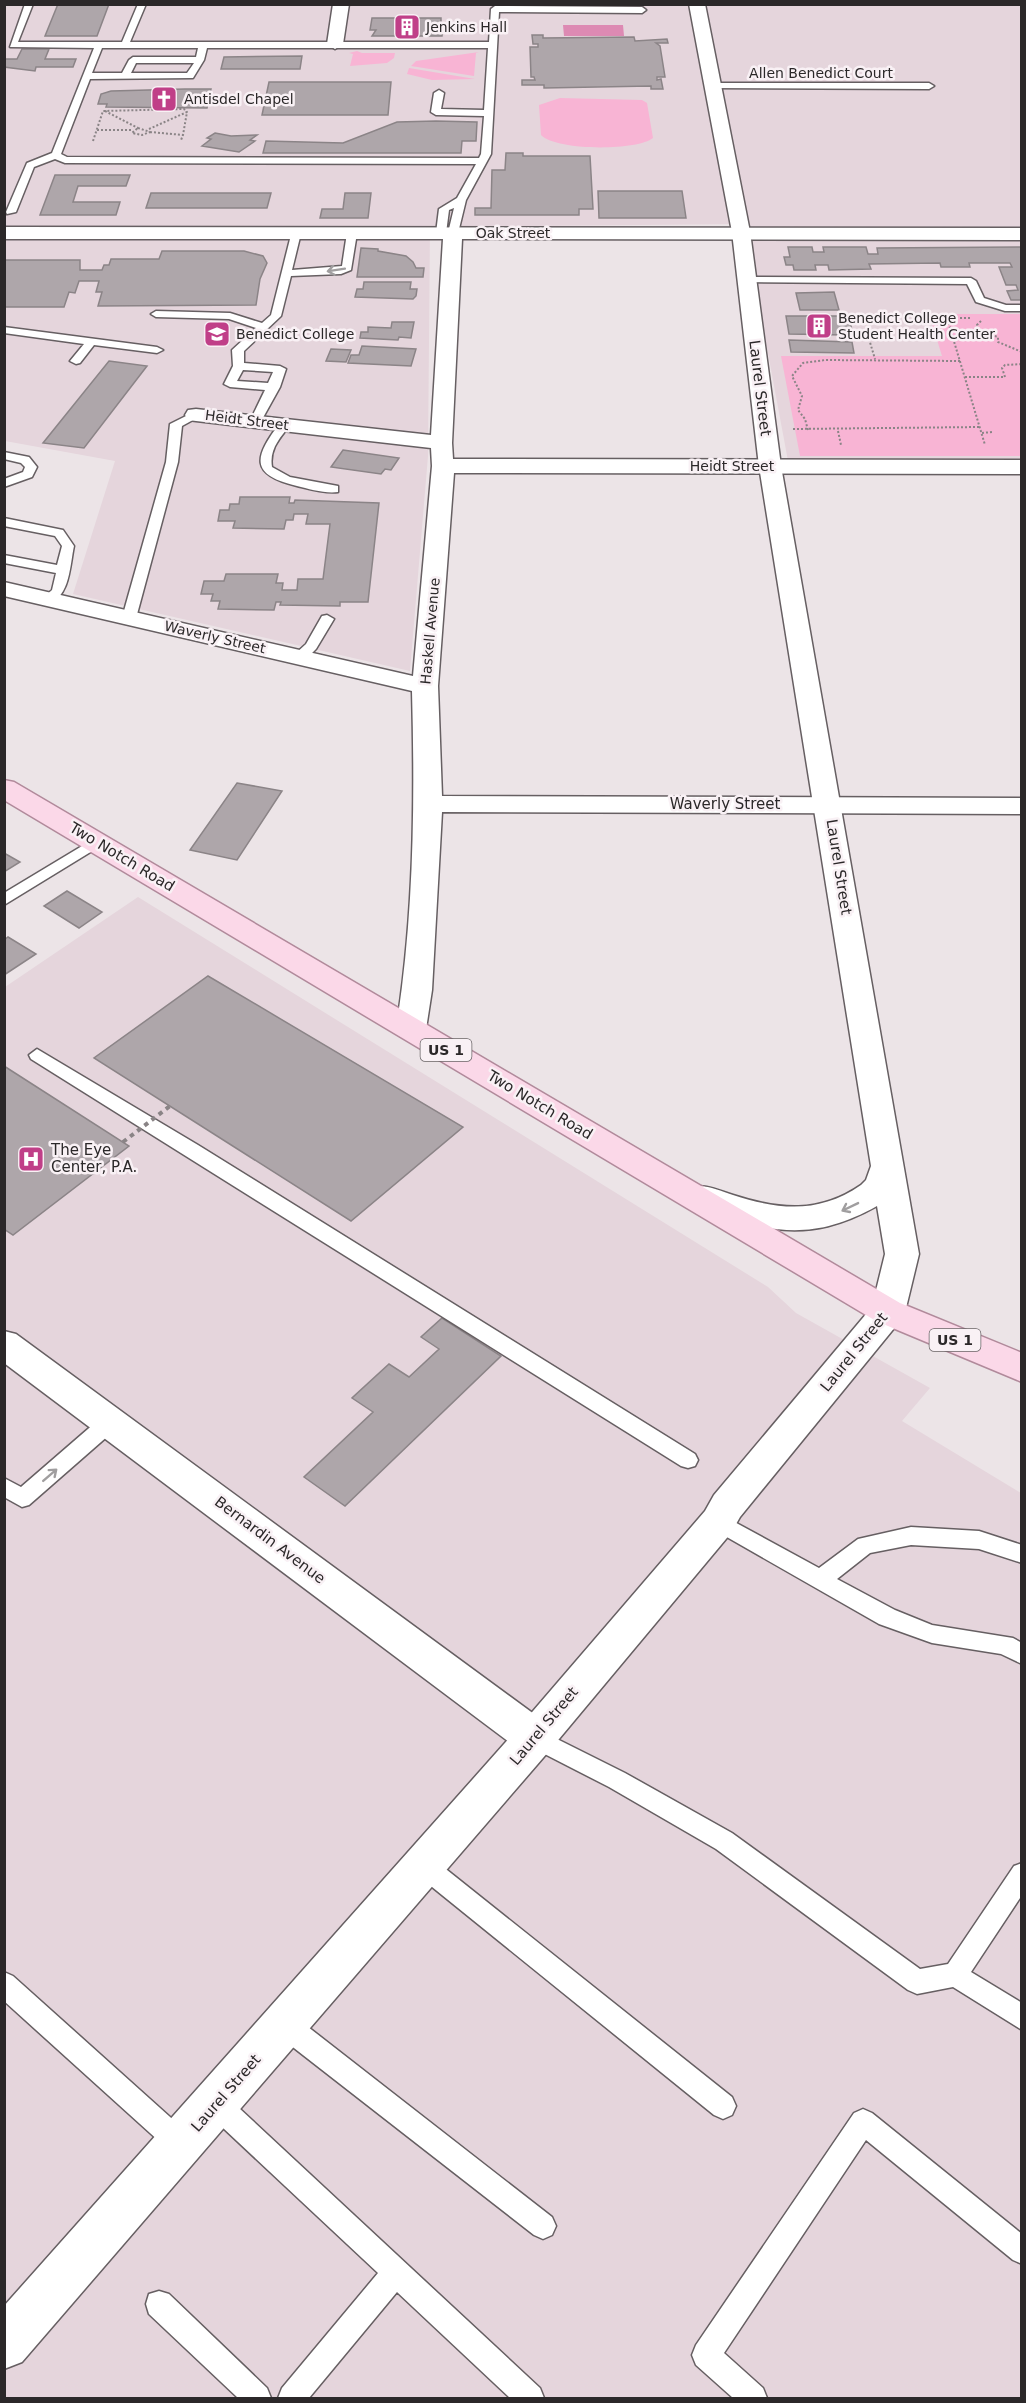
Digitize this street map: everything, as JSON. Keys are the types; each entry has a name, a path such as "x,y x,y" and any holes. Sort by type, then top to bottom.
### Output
{"main road":[{"name":"Two Notch Road","path":"7,793 98,842 888,1312 1022,1368"}],"street":[{"path":"335,44 341,4"},
{"name":"Laurel Street","path":"4,2344 181,2145 535,1738 718,1522 727,1506 888,1312 902,1254 770,466 741,232 698,4"},
{"name":"Oak Street","path":"4,233 1022,234"},
{"name":"Haskell Avenue","path":"411,1029 417,990 429,804 425,686 442,454 447,233"},
{"name":"Heidt Street","path":"196,415 284,425 442,454 770,466 1022,468"},
{"name":"Waverly Street","path":"5,590 425,686"},
{"name":"Waverly Street","path":"429,804 828,803 1022,806"},
{"path":"685,1191 762,1216 787,1221 815,1218 852,1207 869,1196 879,1187 887,1166"},
{"name":"Bernardin Avenue","path":"4,1344 535,1738"}],"lane":[{"path":"29,4 13,45 494,45"},
{"path":"125,45 142,4"},
{"path":"447,233 461,200 486,154 495,9 642,10"},
{"path":"11,212 30,165 56,155 99,45"},
{"path":"87,76 190,76 200,60 203,45"},
{"path":"126,77 133,60 200,60"},
{"name":"Allen Benedict Court","path":"713,86 929,86"},
{"path":"439,93 436,112 489,113"},
{"path":"56,155 65,160 85,162 482,161"},
{"path":"274,387 230,384 238,366 238,350 266,328 276,316 296,233"},
{"path":"288,273 341,272 347,268 352,233"},
{"path":"747,280 971,281 980,300 1005,308 1022,308"},
{"path":"156,314 230,316 266,328"},
{"path":"4,330 157,350"},
{"path":"76,361 92,342"},
{"path":"238,366 280,369 274,387 256,421"},
{"path":"129,618 172,462 176,424 196,415"},
{"path":"284,425 271,440 264,455 266,467 274,477 334,489"},
{"path":"4,455 25,460 32,467 28,474 4,483"},
{"path":"4,522 59,533 68,546 58,591 49,599"},
{"path":"4,558 62,570"},
{"path":"300,657 311,646 327,619"},
{"path":"4,900 98,842"},
{"path":"37,1055 202,1155 688,1460"},
{"path":"4,1486 22,1499 110,1422"},
{"path":"718,1522 887,1617 932,1634 1005,1645 1022,1655"},
{"path":"820,1580 865,1545 911,1536 979,1540 1022,1554"},
{"path":"535,1738 617,1780 724,1841 917,1982 955,1975 1022,2018"},
{"path":"424,1866 723,2106"},
{"path":"955,1975 1022,1874"},
{"path":"4,1983 181,2145"},
{"path":"285,2025 543,2226"},
{"path":"216,2104 530,2398"},
{"path":"753,2398 706,2355 863,2122 1022,2251"},
{"path":"292,2398 396,2272"},
{"path":"159,2304 257,2398"}],"path":[{"path":"105,111 184,109 187,112"},
{"path":"105,111 138,128 149,129 187,112"},
{"path":"91,148 105,111"},
{"path":"183,135 187,112"},
{"path":"96,130 138,128"},
{"path":"133,130 132,133 139,135 148,134 149,129"},
{"path":"987,452 948,318 990,319"},
{"path":"984,320 977,326 980,331 998,337 998,342 1022,352"},
{"path":"869,339 875,359"},
{"path":"808,430 805,419 798,410 802,396 792,376 797,367 825,360 960,361"},
{"path":"870,360 872,366"},
{"path":"965,377 1005,376 1002,368 1005,365 1022,364"},
{"path":"789,429 838,431 848,427 980,427"},
{"path":"982,433 992,432"},
{"path":"123,1142 170,1106"}],"shaded area":[{"name":"Benedict College","path":"4,5 1021,5 1021,461 788,461 744,224 430,227 428,456 410,671 73,594 115,461 5,441"},
{"path":"563,25 623,25 624,36 564,36"},
{"path":"357,51 395,53 394,58 387,63 350,66 353,54 349,53"},
{"path":"479,52 476,53 474,76 411,66 416,61"},
{"path":"409,68 475,79 432,80 407,74"},
{"path":"560,98 642,100 647,103 653,138 631,145 614,147 579,146 549,140 541,135 539,105"},
{"path":"929,314 1021,314 1021,456 800,456 781,356 942,356"},
{"path":"138,897 768,1287 796,1313 930,1388 902,1421 1021,1493 1021,2398 5,2398 5,987"}],"building":[{"path":"58,4 109,4 97,36 45,36"},
{"name":"Jenkins Hall","path":"372,18 441,18 441,23 437,24 443,24 442,36 372,36 376,30 370,30"},
{"path":"532,35 543,35 543,38 634,37 635,41 667,39 668,43 656,43 660,46 665,77 657,77 657,80 661,79 663,89 651,89 651,86 544,88 544,85 522,85 522,80 535,80 531,77 530,47 538,47 538,44 533,44"},
{"path":"22,49 49,49 45,59 76,59 73,67 36,67 35,71 4,67 4,59 17,59"},
{"path":"302,56 300,69 221,69 224,57"},
{"path":"269,82 391,82 388,115 262,115"},
{"path":"211,89 207,108 106,107 107,104 98,104 101,94 111,91"},
{"path":"397,122 477,122 476,141 462,141 461,153 263,153 266,141 343,143"},
{"path":"215,133 231,136 257,135 250,140 255,141 239,152 202,146 211,139 207,138"},
{"path":"506,153 523,153 523,156 590,156 593,209 579,209 579,215 475,215 475,208 491,208 492,170 505,170"},
{"path":"55,175 130,175 126,186 78,186 73,202 120,202 116,215 40,215"},
{"path":"598,191 682,191 686,218 599,218"},
{"path":"151,193 271,193 267,208 146,208"},
{"path":"345,193 371,193 368,218 320,218 322,209 343,209"},
{"path":"788,247 812,247 813,252 824,252 823,247 866,247 868,254 878,254 877,248 1021,247 1022,300 1011,300 1007,291 1018,290 1016,285 1006,285 999,267 1012,267 1010,263 969,263 970,267 941,267 940,263 869,264 871,269 829,270 828,265 815,265 816,270 794,270 793,265 786,265 784,257 790,257"},
{"path":"361,248 378,249 378,251 406,256 416,268 424,268 423,277 357,277"},
{"path":"162,251 244,251 263,256 267,263 260,279 256,305 98,306 102,292 96,292 99,281 79,281 75,293 69,292 64,307 4,307 4,260 80,260 80,270 102,270 104,265 109,265 111,259 159,259"},
{"path":"364,282 411,282 410,289 417,289 416,296 413,299 355,297 357,289 363,289"},
{"path":"834,292 839,310 800,310 796,293"},
{"name":"Benedict College Student Health Center","path":"786,316 839,316 840,321 850,321 852,331 843,331 844,335 789,334"},
{"path":"392,322 414,322 411,338 399,337 398,340 360,338 361,332 368,332 368,327 391,328"},
{"path":"789,340 852,342 854,353 791,352"},
{"path":"362,346 416,349 411,366 348,363 351,355 359,355"},
{"path":"331,349 351,350 346,362 326,361"},
{"path":"109,361 147,366 84,448 43,443"},
{"path":"343,450 399,458 391,470 385,469 381,474 331,467"},
{"path":"240,497 290,497 289,503 294,503 295,500 379,503 368,602 340,602 340,606 280,605 281,602 276,602 274,610 218,609 220,601 211,601 213,594 201,594 204,581 224,581 226,574 278,574 276,583 283,583 282,590 297,590 298,579 323,579 330,524 306,524 308,514 294,514 293,520 286,520 284,529 233,528 235,521 218,521 220,510 229,510 230,504 239,504"},
{"path":"237,783 282,791 237,860 190,850"},
{"path":"4,853 20,862 4,872"},
{"path":"67,891 102,912 79,928 44,906"},
{"path":"8,937 36,954 4,975 4,940"},
{"path":"208,976 463,1127 351,1221 94,1058"},
{"path":"4,1066 129,1146 13,1235 4,1229"},
{"path":"442,1318 501,1356 345,1506 304,1477 373,1412 352,1398 389,1364 409,1377 439,1349 421,1337"}],"place":[{"name":"Jenkins Hall","path":"407,27"},
{"name":"Antisdel Chapel","path":"164,99"},
{"name":"Benedict College Student Health Center","path":"819,326"},
{"name":"Benedict College","path":"217,334"},
{"name":"The Eye Center, P.A.","path":"31,1159"}]}
